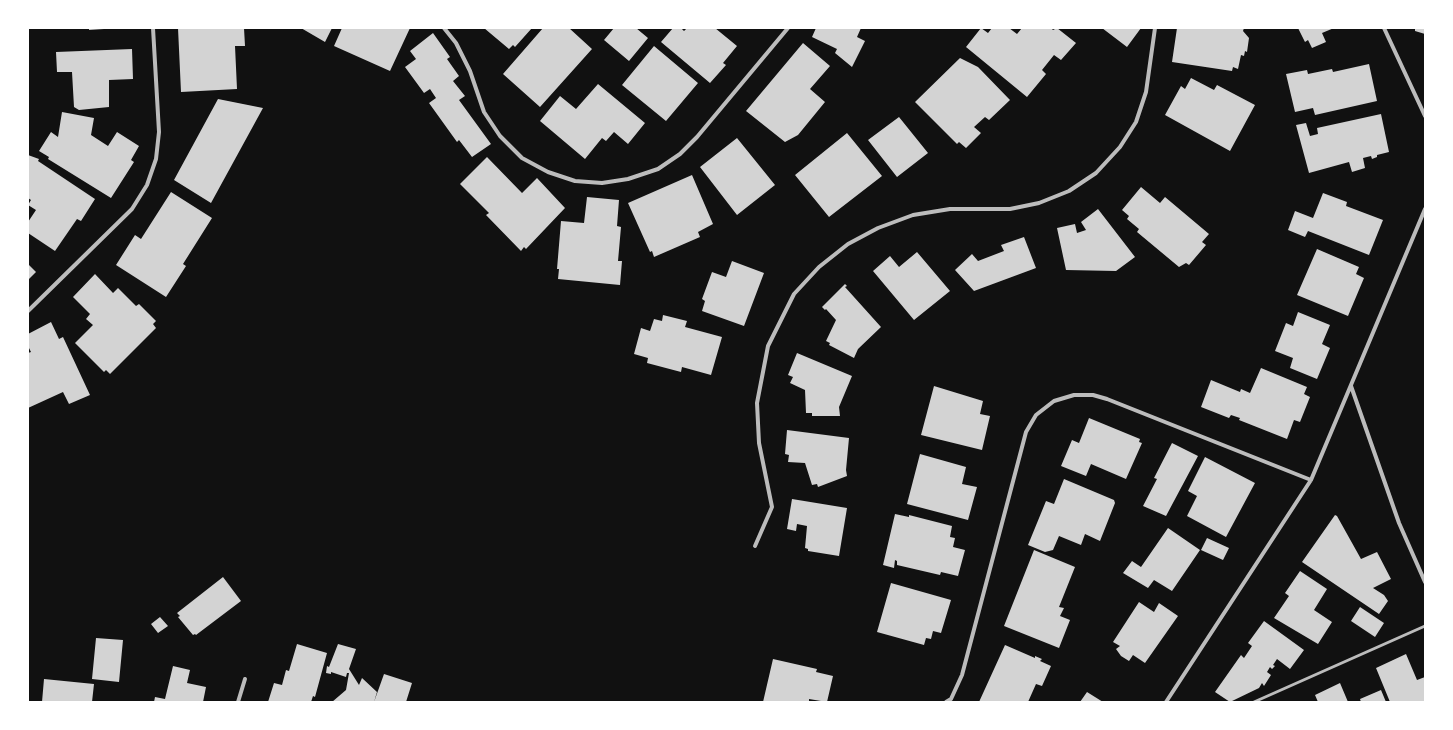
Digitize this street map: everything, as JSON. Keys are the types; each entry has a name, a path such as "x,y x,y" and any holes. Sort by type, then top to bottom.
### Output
{"street":[{"path":"28,311 132,209 147,185 156,159 159,132 153,28"},
{"path":"444,28 456,43 470,71 484,112 500,136 522,158 548,172 575,181 602,183 628,179 658,169 680,154 788,28"},
{"path":"755,546 772,507 759,443 757,403 768,346 794,294 825,262 848,244 878,228 913,215 950,209 1010,209 1039,203 1069,191 1096,173 1120,147 1136,122 1146,92 1156,28"},
{"path":"1384,28 1425,116"},
{"path":"1166,702 1311,480 1425,209"},
{"path":"1351,386 1399,523 1425,582"},
{"path":"946,702 951,699 962,675 1026,432 1036,415 1054,401 1074,395 1093,395 1107,399 1311,480"},
{"path":"238,702 245,679"}],"lane":[{"path":"1254,702 1425,626"}],"building":[{"path":"89,28 104,28 104,29 89,30"},
{"path":"178,28 244,28 245,46 235,46 237,89 181,92"},
{"path":"301,28 332,28 325,42"},
{"path":"342,28 410,28 390,71 334,46"},
{"path":"484,28 532,28 515,47 513,45 509,49"},
{"path":"543,28 569,28 592,49 540,107 503,74"},
{"path":"614,28 636,28 648,38 629,61 604,40"},
{"path":"673,28 681,28 684,31 687,28 715,28 737,46 723,63 726,65 710,83 661,42"},
{"path":"816,28 861,28 857,37 865,41 852,67 835,53 837,49 812,37"},
{"path":"981,28 988,33 992,28 1009,28 1017,34 1022,28 1051,28 1053,30 1057,28 1076,43 1061,60 1054,55 1042,70 1046,74 1027,97 966,47"},
{"path":"1102,28 1141,28 1127,47"},
{"path":"1177,28 1244,28 1243,31 1249,38 1247,52 1245,51 1244,56 1241,55 1238,69 1233,67 1232,71 1172,62"},
{"path":"1298,28 1334,28 1322,33 1326,42 1312,48 1308,40 1305,42"},
{"path":"1415,28 1425,28 1425,34 1415,31"},
{"path":"433,33 450,57 447,59 459,76 453,81 465,96 459,100 491,144 472,157 459,140 457,142 429,103 436,98 430,89 424,93 405,67 416,59 410,51"},
{"path":"803,43 830,66 810,89 825,102 798,135 785,142 746,111"},
{"path":"654,46 698,83 666,121 622,85"},
{"path":"132,49 133,79 109,80 109,107 79,110 74,107 72,72 57,72 56,52"},
{"path":"960,58 978,67 1010,100 989,120 985,117 974,127 981,133 966,148 959,142 957,144 915,102"},
{"path":"1369,64 1377,101 1315,115 1313,108 1295,112 1286,74 1307,70 1308,74 1332,69 1333,72"},
{"path":"1191,78 1214,90 1217,85 1255,105 1230,151 1165,115 1181,86 1185,89"},
{"path":"598,84 645,123 628,144 614,132 606,141 602,138 585,159 540,121 560,96 576,109"},
{"path":"218,99 263,108 211,203 174,180"},
{"path":"62,112 94,118 91,135 108,146 117,132 139,146 131,160 134,162 111,198 48,159 49,157 39,151 51,132 58,137"},
{"path":"1381,114 1389,152 1377,155 1377,157 1372,159 1371,156 1363,158 1365,168 1352,172 1349,162 1309,173 1296,125 1306,123 1310,136 1318,134 1317,128"},
{"path":"899,117 928,153 897,177 868,140"},
{"path":"847,133 882,176 829,217 795,175"},
{"path":"737,138 775,185 737,215 700,167"},
{"path":"28,155 39,159 38,161 95,199 81,221 77,219 55,251 28,233 28,222 36,210 28,205 31,200 28,198"},
{"path":"487,157 522,193 537,178 565,208 526,249 524,247 521,251 486,215 489,213 460,184"},
{"path":"692,175 713,224 698,232 700,237 654,257 652,251 650,252 628,203"},
{"path":"1141,187 1160,203 1165,197 1209,234 1202,242 1206,245 1189,265 1186,263 1179,267 1137,232 1139,229 1127,219 1129,216 1122,210"},
{"path":"171,192 212,218 183,264 186,266 166,297 116,265 135,235 141,239"},
{"path":"1323,193 1347,202 1346,206 1383,220 1369,255 1308,231 1305,237 1288,230 1295,211 1313,218"},
{"path":"587,197 619,200 617,226 621,227 618,261 622,261 620,285 558,279 559,269 557,269 561,221 584,223"},
{"path":"1098,209 1135,257 1116,271 1066,270 1057,228 1075,224 1077,233 1086,230 1081,222"},
{"path":"1024,237 1036,268 974,291 955,270 972,254 978,261 1004,251 1001,245"},
{"path":"1317,249 1359,267 1356,274 1364,278 1348,316 1297,295"},
{"path":"917,252 950,291 914,320 873,271 890,256 899,267"},
{"path":"732,261 764,273 744,326 702,311 705,301 702,299 712,272 726,277"},
{"path":"28,264 36,272 28,280"},
{"path":"95,274 113,293 118,288 136,306 139,304 156,321 153,324 156,328 110,374 106,370 104,372 75,343 93,325 86,319 90,314 73,297"},
{"path":"845,284 847,286 845,287 881,327 858,349 854,358 829,345 830,343 826,341 836,320 826,309 825,310 822,307"},
{"path":"1298,312 1330,325 1322,344 1330,348 1317,379 1290,368 1293,358 1275,351 1286,323 1293,326"},
{"path":"663,315 687,321 685,327 722,337 711,375 682,367 681,372 647,363 648,358 634,354 641,328 650,331 654,319 662,321"},
{"path":"51,322 59,339 63,337 90,395 69,404 63,392 28,408 28,353 31,352 28,346 28,334"},
{"path":"797,353 852,376 839,407 840,416 812,416 812,413 806,413 805,390 790,383 793,377 788,375"},
{"path":"1261,368 1307,387 1304,394 1310,397 1300,422 1294,420 1287,439 1239,420 1240,418 1231,415 1229,418 1201,407 1211,380 1240,392 1241,389 1250,393"},
{"path":"934,386 983,401 980,414 990,416 982,450 921,435"},
{"path":"1089,418 1140,439 1139,442 1142,443 1126,479 1091,464 1086,476 1061,466 1072,440 1079,443"},
{"path":"787,430 849,438 846,470 847,476 818,487 817,484 812,485 805,463 788,462 789,455 785,454"},
{"path":"1172,443 1198,456 1166,516 1143,506 1157,479 1154,478"},
{"path":"920,454 966,467 962,484 977,487 968,520 907,504"},
{"path":"1205,457 1255,483 1226,537 1187,516 1197,496 1188,491"},
{"path":"1064,479 1114,500 1115,503 1100,541 1085,534 1081,545 1059,536 1053,550 1045,552 1028,545 1046,501 1054,504"},
{"path":"792,499 847,508 839,556 808,551 808,549 805,548 807,526 797,524 796,531 787,529"},
{"path":"895,514 909,517 909,515 952,526 950,537 955,538 953,547 965,550 958,576 941,572 940,575 897,565 897,561 895,560 894,568 883,565"},
{"path":"1335,515 1337,516 1361,559 1377,552 1391,579 1373,588 1384,595 1388,601 1379,614 1302,562"},
{"path":"1168,528 1200,550 1172,591 1154,580 1148,588 1123,573 1132,561 1141,567"},
{"path":"1207,538 1229,548 1223,560 1201,550"},
{"path":"1034,550 1075,567 1059,607 1064,608 1060,616 1070,620 1059,648 1004,626"},
{"path":"1300,571 1327,589 1314,610 1332,622 1318,644 1274,618 1289,596 1285,593"},
{"path":"223,577 241,601 196,635 193,635 178,617 180,616 177,613"},
{"path":"891,583 951,600 941,633 933,631 931,639 926,638 924,645 877,632"},
{"path":"1139,602 1154,612 1159,603 1178,616 1145,663 1133,655 1129,661 1121,656 1116,649 1120,646 1113,642"},
{"path":"1360,607 1384,623 1375,637 1351,621"},
{"path":"160,617 168,626 158,633 151,624"},
{"path":"1264,621 1304,650 1290,669 1277,659 1273,665 1275,666 1272,669 1270,667 1267,672 1271,675 1264,686 1262,683 1259,688 1230,702 1215,692 1241,655 1244,658 1252,646 1248,643"},
{"path":"96,638 123,640 119,682 92,679"},
{"path":"297,644 327,653 315,697 313,696 311,702 268,702 274,683 282,685 286,670 289,671"},
{"path":"338,644 356,649 349,669 359,685 362,678 377,692 374,702 332,702 346,690 349,673 347,673 346,677 331,672 331,674 326,673 327,666 329,667"},
{"path":"1005,645 1035,658 1035,656 1042,659 1040,661 1051,666 1042,686 1036,684 1028,702 979,702"},
{"path":"1406,654 1417,680 1425,677 1425,702 1390,702 1376,668"},
{"path":"773,659 817,669 816,672 833,676 827,702 809,699 809,702 763,702"},
{"path":"173,666 190,670 187,683 206,687 203,702 154,702 155,697 165,699"},
{"path":"384,674 412,683 406,702 374,702"},
{"path":"44,679 94,684 92,702 42,702"},
{"path":"1340,683 1348,702 1318,702 1315,695"},
{"path":"1381,690 1386,702 1361,702 1360,699"},
{"path":"1087,692 1103,702 1080,702"}]}
